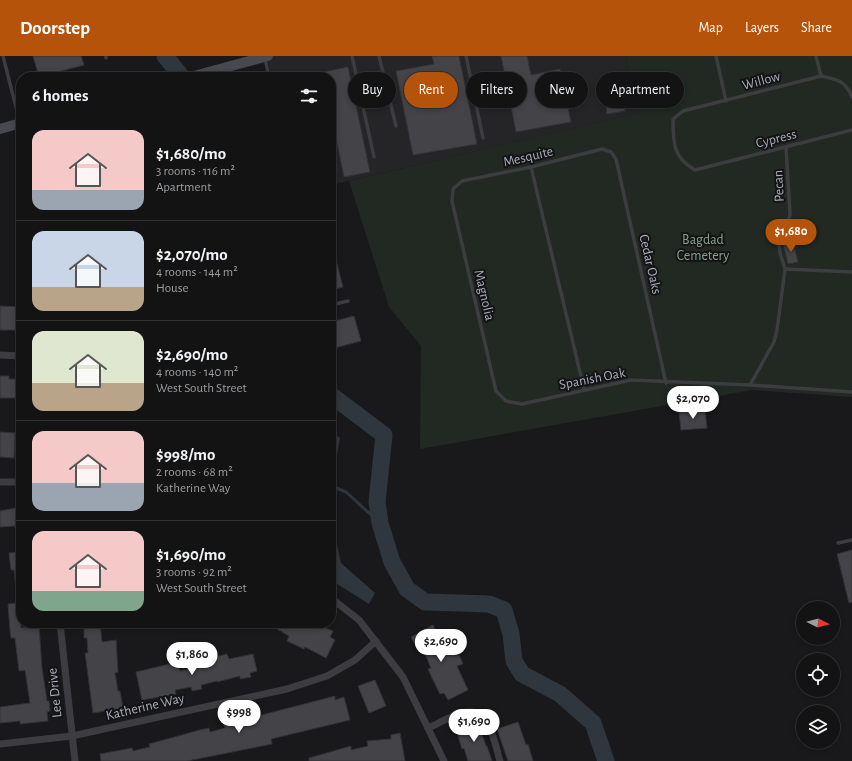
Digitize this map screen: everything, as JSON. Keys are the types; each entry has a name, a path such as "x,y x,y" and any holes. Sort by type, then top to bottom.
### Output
{"main road":[{"path":"207,72 266,56"},
{"path":"0,129 16,124"}],"street":[{"path":"0,355 16,356"},
{"path":"0,482 16,482"},
{"path":"336,602 359,620 403,677 444,761"},
{"name":"Lee Drive","path":"61,628 76,761"},
{"name":"Katherine Way","path":"0,744 72,736 287,689 327,676 355,660 376,641"},
{"path":"428,728 466,712 481,715 488,725 500,761"}],"lane":[{"path":"2,56 16,105"},
{"path":"266,56 268,72"},
{"path":"352,56 374,158"},
{"path":"379,56 396,126"},
{"path":"466,56 483,138"},
{"path":"716,56 726,101"},
{"path":"816,56 821,76 838,79 850,91 852,97"},
{"name":"Willow","path":"705,168 695,170 680,159 673,141 673,119 683,110 726,101 821,76"},
{"name":"Cypress","path":"705,168 852,130"},
{"name":"Pecan","path":"785,269 779,245 787,228 790,214 786,147"},
{"name":"Mesquite","path":"454,189 462,181 531,167 602,149 611,152"},
{"name":"Cedar Oaks","path":"611,152 616,159 666,383"},
{"path":"531,167 584,389"},
{"name":"Magnolia","path":"454,189 452,201 496,391 506,401"},
{"path":"750,385 774,342 785,269 852,272"},
{"path":"336,304 348,301"},
{"name":"Spanish Oak","path":"506,401 522,404 584,389 631,380 666,383 750,385 852,392"},
{"path":"838,544 852,540"}],"shaded area":[{"path":"267,56 626,56 630,72 596,72 596,108 638,108 639,113 336,184 336,72 270,72"},
{"path":"336,435 340,438 336,461"},
{"path":"336,540 341,563 375,593 369,604 336,583"}],"green space":[{"name":"Bagdad Cemetery","path":"626,56 852,56 852,397 752,390 420,449 421,346 389,307 349,181 638,113 637,108 684,108 684,72 629,72"}],"building":[{"path":"33,56 81,56 84,65 58,72 38,72"},
{"path":"432,56 459,56 466,90 466,108 470,108 477,144 413,155 396,71 434,64"},
{"path":"501,56 527,56 531,75 535,74 535,108 568,108 571,122 516,132 511,108 527,108 527,72 504,72"},
{"path":"348,67 348,108 357,108 370,172 344,177 336,138 336,72 324,72"},
{"path":"560,69 561,72 546,72"},
{"path":"606,108 624,108 625,111 607,114"},
{"path":"793,241 798,262 788,264 783,244"},
{"path":"336,260 343,287 336,289"},
{"path":"0,306 16,307 16,330 0,330"},
{"path":"354,316 361,341 336,348 336,321"},
{"path":"0,376 9,376 9,379 16,379 16,398 0,398"},
{"path":"705,409 707,428 681,430 679,412"},
{"path":"0,432 15,433 14,458 0,457"},
{"path":"16,508 16,529 15,526 0,527 0,511"},
{"path":"852,550 852,602 849,603 837,554"},
{"path":"16,552 16,589 14,570 11,570 9,553"},
{"path":"16,603 16,628 39,628 42,668 50,711 47,712 48,721 20,724 20,721 0,723 0,707 30,703 25,670 19,671 15,638 11,638 8,604"},
{"path":"433,625 447,651 452,649 455,656 459,655 463,664 457,666 468,690 448,700 444,693 440,694 432,678 428,669 431,668 423,649 419,652 411,637"},
{"path":"84,628 101,628 102,642 116,640 118,672 115,673 123,708 93,713 85,653 88,653 87,638 84,638"},
{"path":"275,628 325,628 333,631 330,637 335,640 326,658 305,647 304,649 287,641 289,636"},
{"path":"227,654 229,659 253,654 257,671 250,673 251,677 240,679 240,676 201,685 202,689 192,691 191,687 175,690 176,694 142,700 136,672 178,662 180,671 213,663 211,658"},
{"path":"375,680 386,706 369,713 358,686"},
{"path":"335,696 335,700 344,697 350,720 271,739 272,744 187,761 101,761 100,754 132,748 133,751 150,747 149,744 209,728 210,732 225,728 224,725 234,722 234,725 251,721 250,718"},
{"path":"478,722 492,761 468,761 464,748 462,749 456,730"},
{"path":"518,722 526,745 528,744 533,761 508,761 497,729"},
{"path":"400,733 405,761 309,761 309,758 351,746 351,750 368,746 367,741 391,739 391,735"}],"waterway":[{"path":"165,56 178,72"},
{"path":"336,399 384,435 377,502 380,523 392,562 407,589 425,602 489,604 504,610 511,634 514,661 522,674 560,694 593,723 606,761"},
{"path":"336,488 346,492 380,523"}]}
